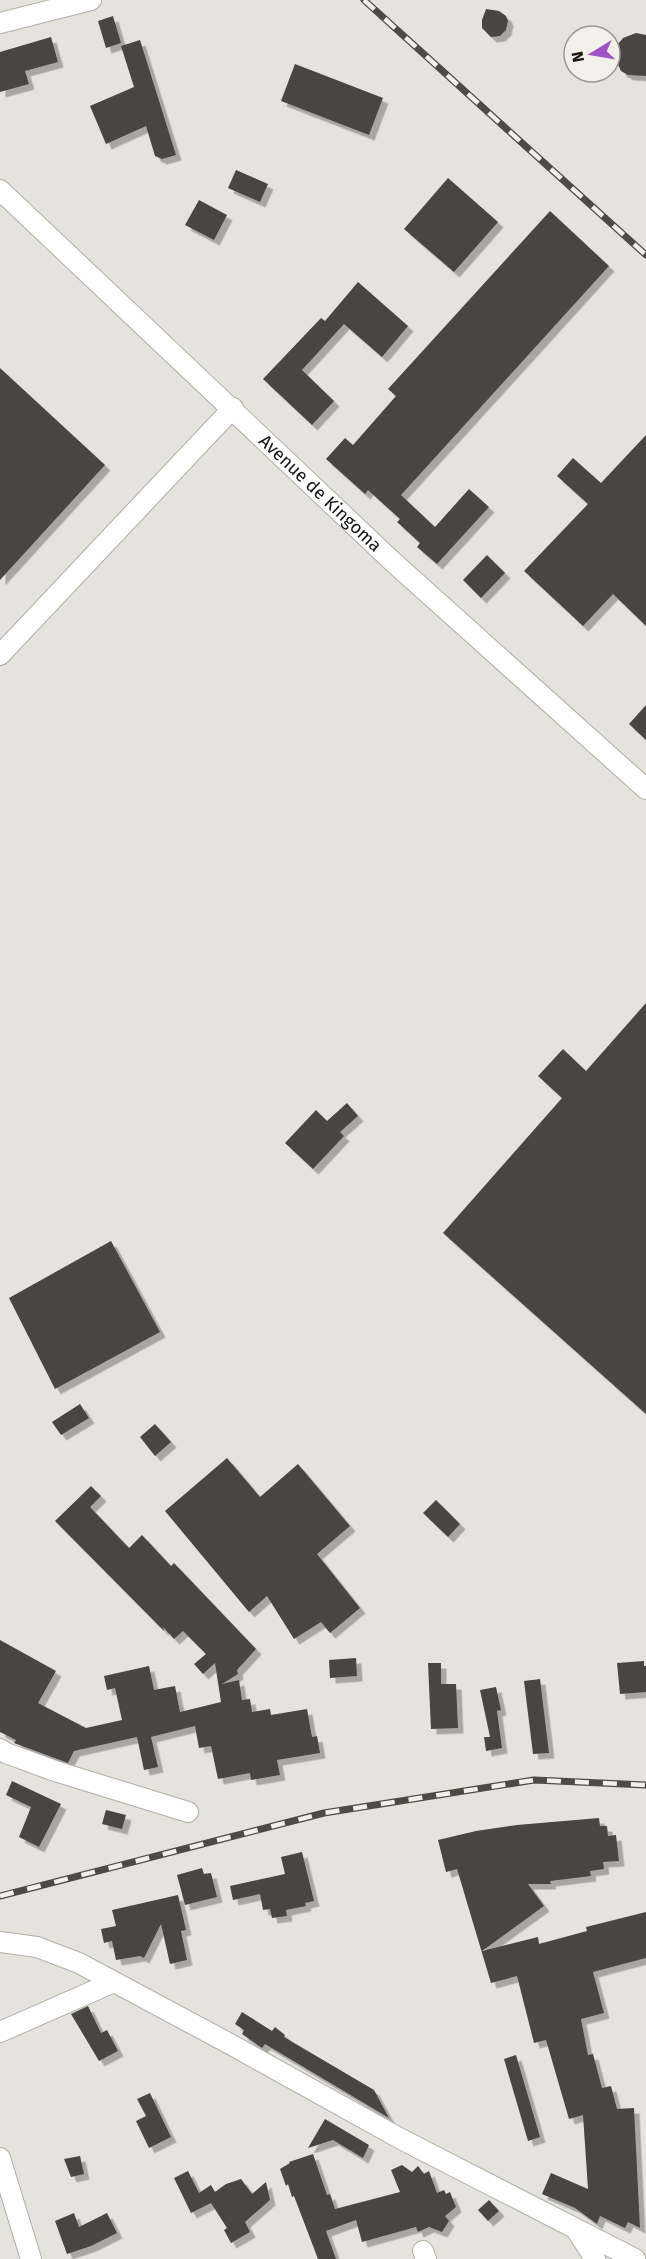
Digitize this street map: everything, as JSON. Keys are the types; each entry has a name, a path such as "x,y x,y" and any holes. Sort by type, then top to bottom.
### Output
{"street":[{"path":"0,23 91,0"},
{"name":"Avenue de Kingoma","path":"0,190 233,408 392,561 646,789"},
{"path":"0,655 233,408"},
{"path":"0,1749 6,1754 56,1771 188,1812"},
{"path":"0,1942 37,1947 79,1963 401,2139 635,2259"},
{"path":"0,2032 114,1982"},
{"path":"0,2158 31,2259"},
{"path":"577,2230 595,2259"}],"building":[{"path":"486,9 499,11 506,16 508,21 506,30 500,36 491,37 482,28"},
{"path":"113,16 121,43 106,48 98,21"},
{"path":"636,33 646,35 646,76 628,75 622,72 623,38"},
{"path":"51,37 58,62 25,71 29,84 0,92 0,52"},
{"path":"140,40 176,155 162,159 155,156 146,126 106,144 90,106 134,87 121,46"},
{"path":"295,64 383,98 369,135 281,101"},
{"path":"236,170 268,184 260,202 228,188"},
{"path":"448,178 498,222 454,272 404,229"},
{"path":"199,200 227,215 214,240 185,225"},
{"path":"550,211 609,266 401,495 435,527 469,489 489,507 437,564 417,547 420,543 397,522 400,519 368,490 365,494 326,459 345,438 353,445 396,396 388,389"},
{"path":"358,282 408,326 382,357 344,324 302,370 334,401 312,425 263,379 321,318 325,321"},
{"path":"0,368 105,465 0,580"},
{"path":"646,435 646,626 613,594 583,626 524,571 588,504 557,476 573,458 601,483"},
{"path":"487,555 505,573 481,598 463,580"},
{"path":"646,705 646,740 629,724"},
{"path":"646,1003 646,1414 443,1233 562,1098 538,1076 563,1049 586,1071"},
{"path":"347,1103 358,1116 340,1132 344,1136 313,1169 285,1143 316,1110 327,1121"},
{"path":"111,1241 160,1332 55,1389 9,1298"},
{"path":"80,1404 89,1418 61,1435 52,1422"},
{"path":"155,1424 171,1442 155,1456 140,1437"},
{"path":"227,1458 260,1497 298,1464 350,1526 317,1554 360,1608 330,1633 321,1622 294,1639 267,1596 249,1612 165,1511"},
{"path":"91,1486 101,1496 90,1507 129,1548 142,1535 171,1566 174,1563 256,1649 237,1670 238,1674 222,1684 239,1680 242,1700 250,1699 252,1712 270,1709 271,1715 307,1709 312,1737 317,1736 320,1753 277,1760 280,1775 251,1780 250,1773 218,1779 211,1746 199,1748 195,1726 151,1737 158,1767 144,1770 137,1737 74,1751 68,1763 14,1743 16,1740 0,1732 0,1640 56,1671 38,1703 86,1728 122,1720 115,1688 107,1690 104,1676 149,1666 154,1690 175,1686 180,1712 221,1702 215,1663 203,1674 194,1664 206,1654 183,1631 174,1639 163,1627 164,1631 55,1521"},
{"path":"436,1500 460,1524 448,1537 423,1513"},
{"path":"356,1658 357,1676 330,1678 329,1660"},
{"path":"644,1661 646,1692 620,1694 617,1663"},
{"path":"428,1663 441,1663 441,1684 456,1684 458,1728 431,1729"},
{"path":"540,1679 549,1753 533,1754 524,1681"},
{"path":"496,1687 501,1710 497,1711 502,1748 486,1751 484,1737 490,1737 480,1690"},
{"path":"12,1781 61,1804 39,1847 19,1837 31,1807 6,1795"},
{"path":"106,1810 126,1815 122,1829 102,1824"},
{"path":"599,1818 600,1826 607,1826 608,1836 616,1835 619,1861 603,1862 604,1869 590,1871 591,1876 550,1881 551,1884 528,1884 544,1906 482,1951 538,1937 539,1944 587,1931 586,1927 646,1912 646,1958 593,1972 604,2013 581,2019 588,2055 593,2054 602,2088 611,2086 617,2109 634,2108 640,2228 628,2222 625,2228 600,2216 597,2224 575,2208 542,2194 551,2173 588,2189 583,2115 569,2119 546,2040 534,2043 517,1976 491,1983 457,1869 446,1872 438,1840 517,1825"},
{"path":"302,1852 314,1901 305,1903 306,1906 286,1910 287,1916 272,1918 270,1909 263,1910 260,1894 233,1900 230,1886 285,1874 281,1857"},
{"path":"202,1868 204,1874 211,1873 217,1897 185,1905 177,1875"},
{"path":"178,1895 186,1930 181,1931 187,1960 170,1964 161,1924 144,1958 140,1956 116,1960 112,1941 104,1943 101,1929 116,1926 112,1910"},
{"path":"88,2006 101,2033 107,2030 118,2051 99,2061 71,2014"},
{"path":"242,2012 272,2031 275,2027 285,2035 284,2037 374,2090 389,2118 265,2044 262,2048 242,2034 244,2030 235,2024"},
{"path":"516,2055 540,2137 528,2141 504,2059"},
{"path":"150,2093 171,2137 149,2148 136,2121 146,2116 137,2099"},
{"path":"325,2119 369,2145 363,2158 333,2140 308,2148"},
{"path":"313,2154 327,2195 330,2194 335,2209 400,2192 391,2170 402,2165 412,2172 418,2166 424,2174 429,2171 437,2193 444,2190 446,2194 450,2192 456,2207 445,2216 449,2221 442,2232 429,2227 418,2232 416,2227 362,2242 356,2220 326,2231 336,2259 318,2259 294,2196 292,2197 288,2184 286,2186 280,2169 289,2162"},
{"path":"80,2156 84,2174 71,2177 64,2159"},
{"path":"188,2171 199,2193 211,2185 215,2192 226,2184 241,2179 252,2194 266,2182 270,2200 245,2222 250,2232 231,2243 224,2230 227,2228 211,2203 191,2213 174,2178"},
{"path":"489,2200 499,2211 488,2221 478,2210"},
{"path":"74,2213 79,2227 107,2213 117,2233 91,2246 67,2254 55,2221"}],"railway":[{"path":"364,0 646,255"},
{"path":"0,1896 324,1813 534,1780 646,1785"}]}
